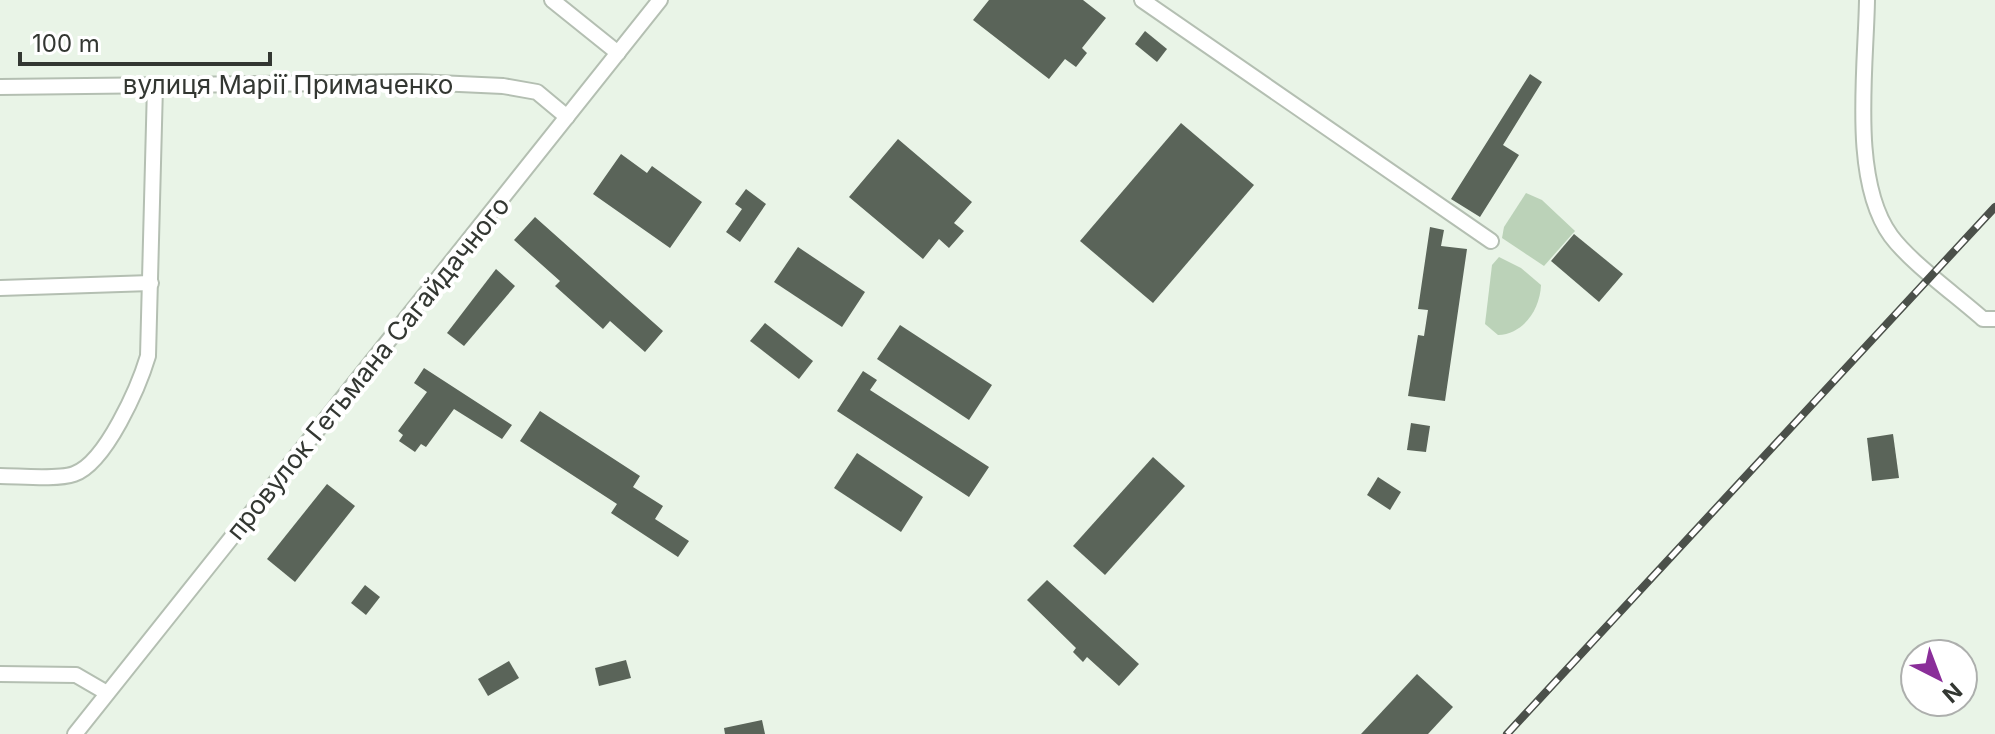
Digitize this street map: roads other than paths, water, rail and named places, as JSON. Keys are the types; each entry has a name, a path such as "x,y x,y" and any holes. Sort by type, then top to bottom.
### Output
{"street":[{"path":"552,0 618,53"},
{"name":"провулок Гетьмана Сагайдачного","path":"75,734 660,0"},
{"path":"1142,0 1491,241"},
{"path":"1867,0 1865,167 1876,213 1903,248 1983,319 1995,319"},
{"name":"вулиця Марії Примаченко","path":"0,87 416,82 503,86 537,92 567,117"},
{"path":"0,476 74,474 95,459 138,389 148,356 155,86"},
{"path":"0,288 151,283"},
{"path":"0,674 76,675 107,693"}],"railway":[{"path":"1507,734 1995,207"}]}
